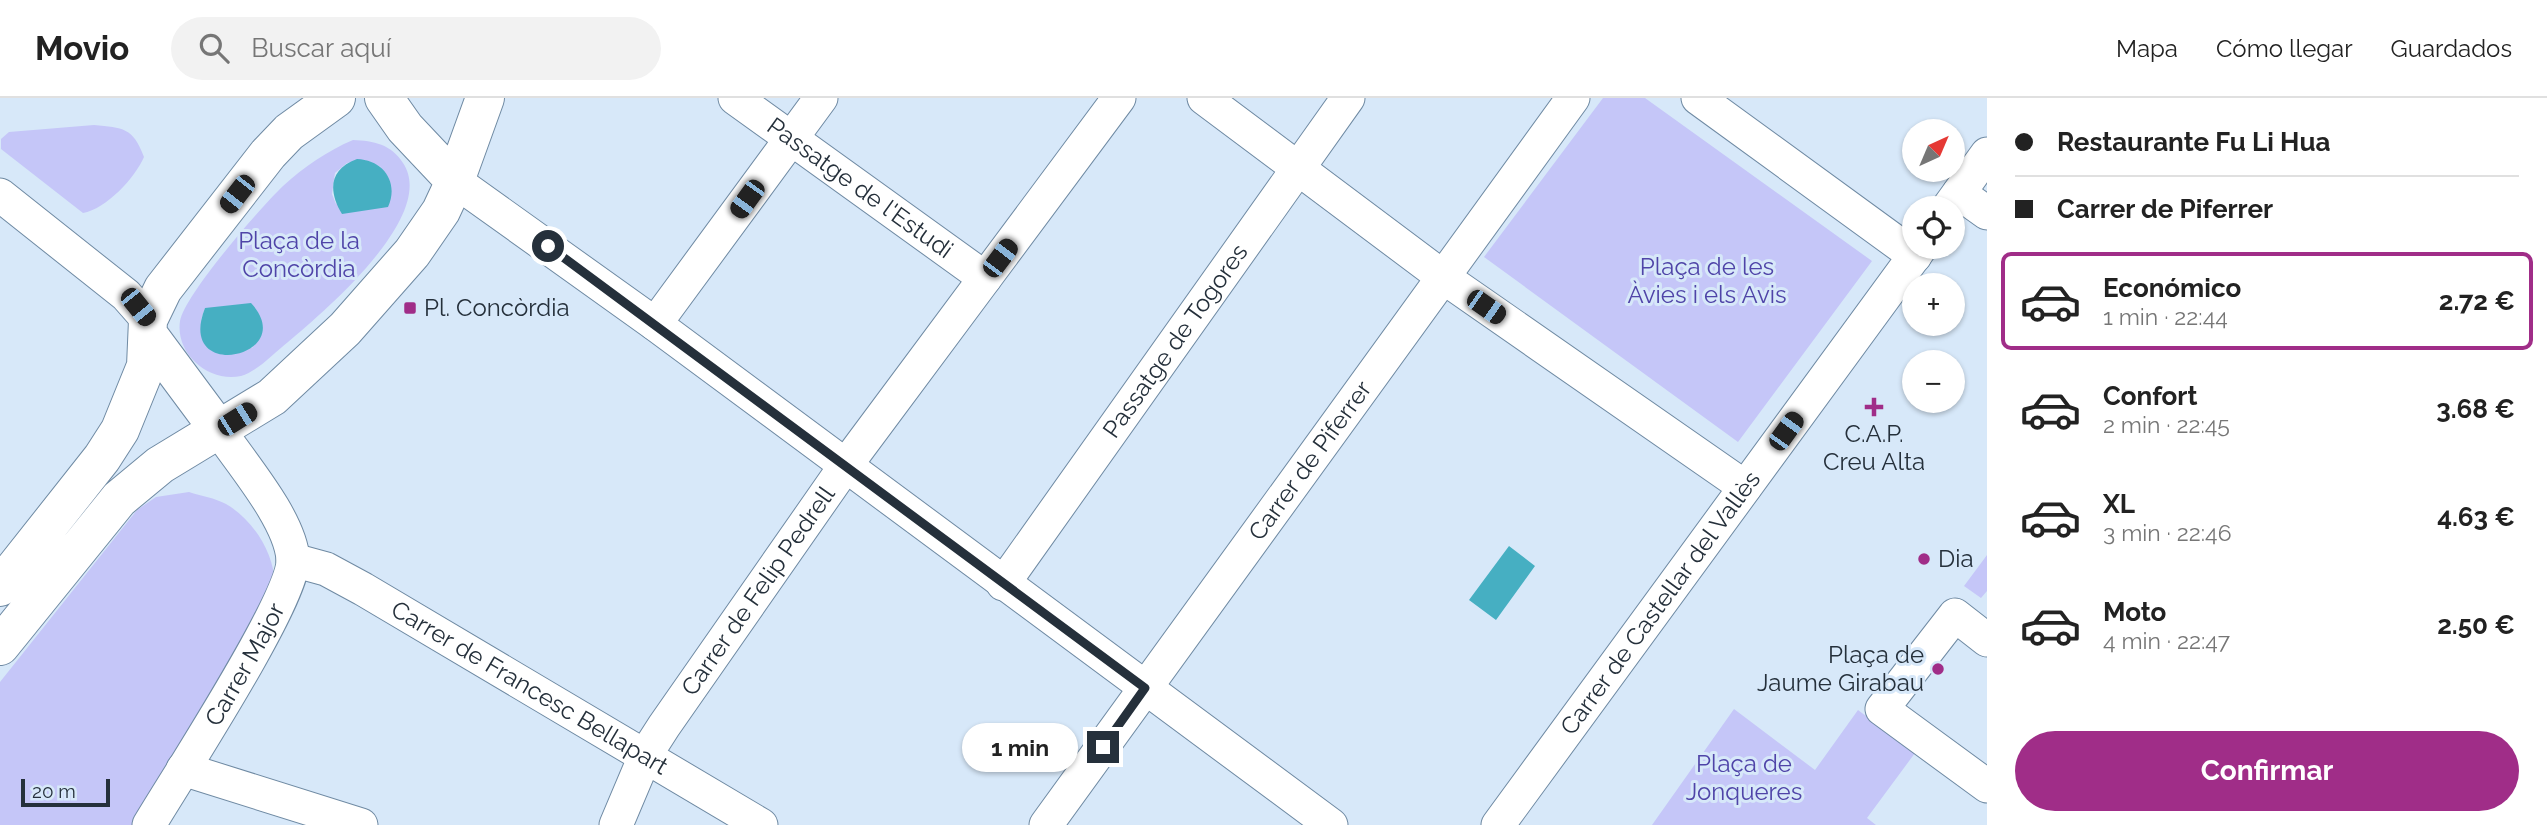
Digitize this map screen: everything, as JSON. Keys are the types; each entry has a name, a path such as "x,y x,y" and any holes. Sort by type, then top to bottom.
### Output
{"main road":[{"path":"0,587 112,444 146,366 149,329 163,289 289,132 336,98"},
{"path":"384,98 405,128 456,181"},
{"path":"0,646 119,499 160,465 272,397 345,329 422,239 456,181 485,98"},
{"path":"149,329 219,430"}],"street":[{"name":"Passatge de l'Estudi","path":"735,98 985,278"},
{"path":"655,324 821,98"},
{"name":"Carrer de Felip Pedrell","path":"616,825 646,754 846,465 1119,98"},
{"path":"1204,98 1443,277 1745,487"},
{"name":"Passatge de Togores","path":"1003,584 1348,98"},
{"name":"Carrer de Piferrer","path":"1046,825 1573,98"},
{"path":"1698,98 1902,240"},
{"path":"1958,196 1987,154"},
{"path":"456,181 655,324 1331,825"},
{"path":"0,195 126,295 149,329"},
{"path":"1965,205 1987,213"},
{"name":"Carrer de Castellar del Vallès","path":"1498,825 1912,259"},
{"path":"219,430 287,536 293,560"},
{"name":"Carrer de Francesc Bellapart","path":"293,560 326,569 363,589 646,754 761,825"},
{"name":"Carrer Major","path":"149,825 266,628 288,584 293,560"},
{"path":"1987,640 1955,615 1882,709 1987,786"},
{"path":"183,769 361,825"}],"green space":[{"name":"Plaça de les Àvies i els Avis","path":"1603,98 1645,98 1872,261 1738,442 1484,257"},
{"path":"94,125 113,127 131,134 144,157 119,191 101,206 83,213 1,149 1,139 9,132"},
{"name":"Plaça de la Concòrdia","path":"353,140 375,143 393,152 403,163 410,184 405,209 392,234 350,285 260,366 247,374 229,377 206,370 189,355 180,333 180,321 195,291 242,231 283,186 316,160","holes":["364,160 381,167 336,204 332,194 335,173 347,163","205,308 260,316 260,333 252,348 201,320"]},
{"path":"189,492 222,502 236,511 255,530 272,565 274,590 135,825 0,825 0,682 137,510 156,497"},
{"path":"1987,555 1987,591 1981,598 1964,586"},
{"name":"Plaça de Jonqueres","path":"1734,709 1815,770 1858,710 1915,753 1867,818 1876,825 1652,825"}],"shaded area":[{"path":"357,159 375,164 387,174 392,190 388,207 342,214 334,197 334,182 341,169"},
{"path":"251,303 262,322 261,337 251,348 236,354 220,354 207,347 200,332 205,308"},
{"path":"1509,546 1535,566 1496,620 1469,600"}],"place":[{"name":"Pl. Concòrdia","path":"410,308"},
{"name":"C.A.P. Creu Alta","path":"1874,407"},
{"name":"Dia","path":"1924,559"},
{"name":"Plaça de Jaume Girabau","path":"1938,669"}],"route":[{"path":"548,246 1145,688 1103,747"}]}
